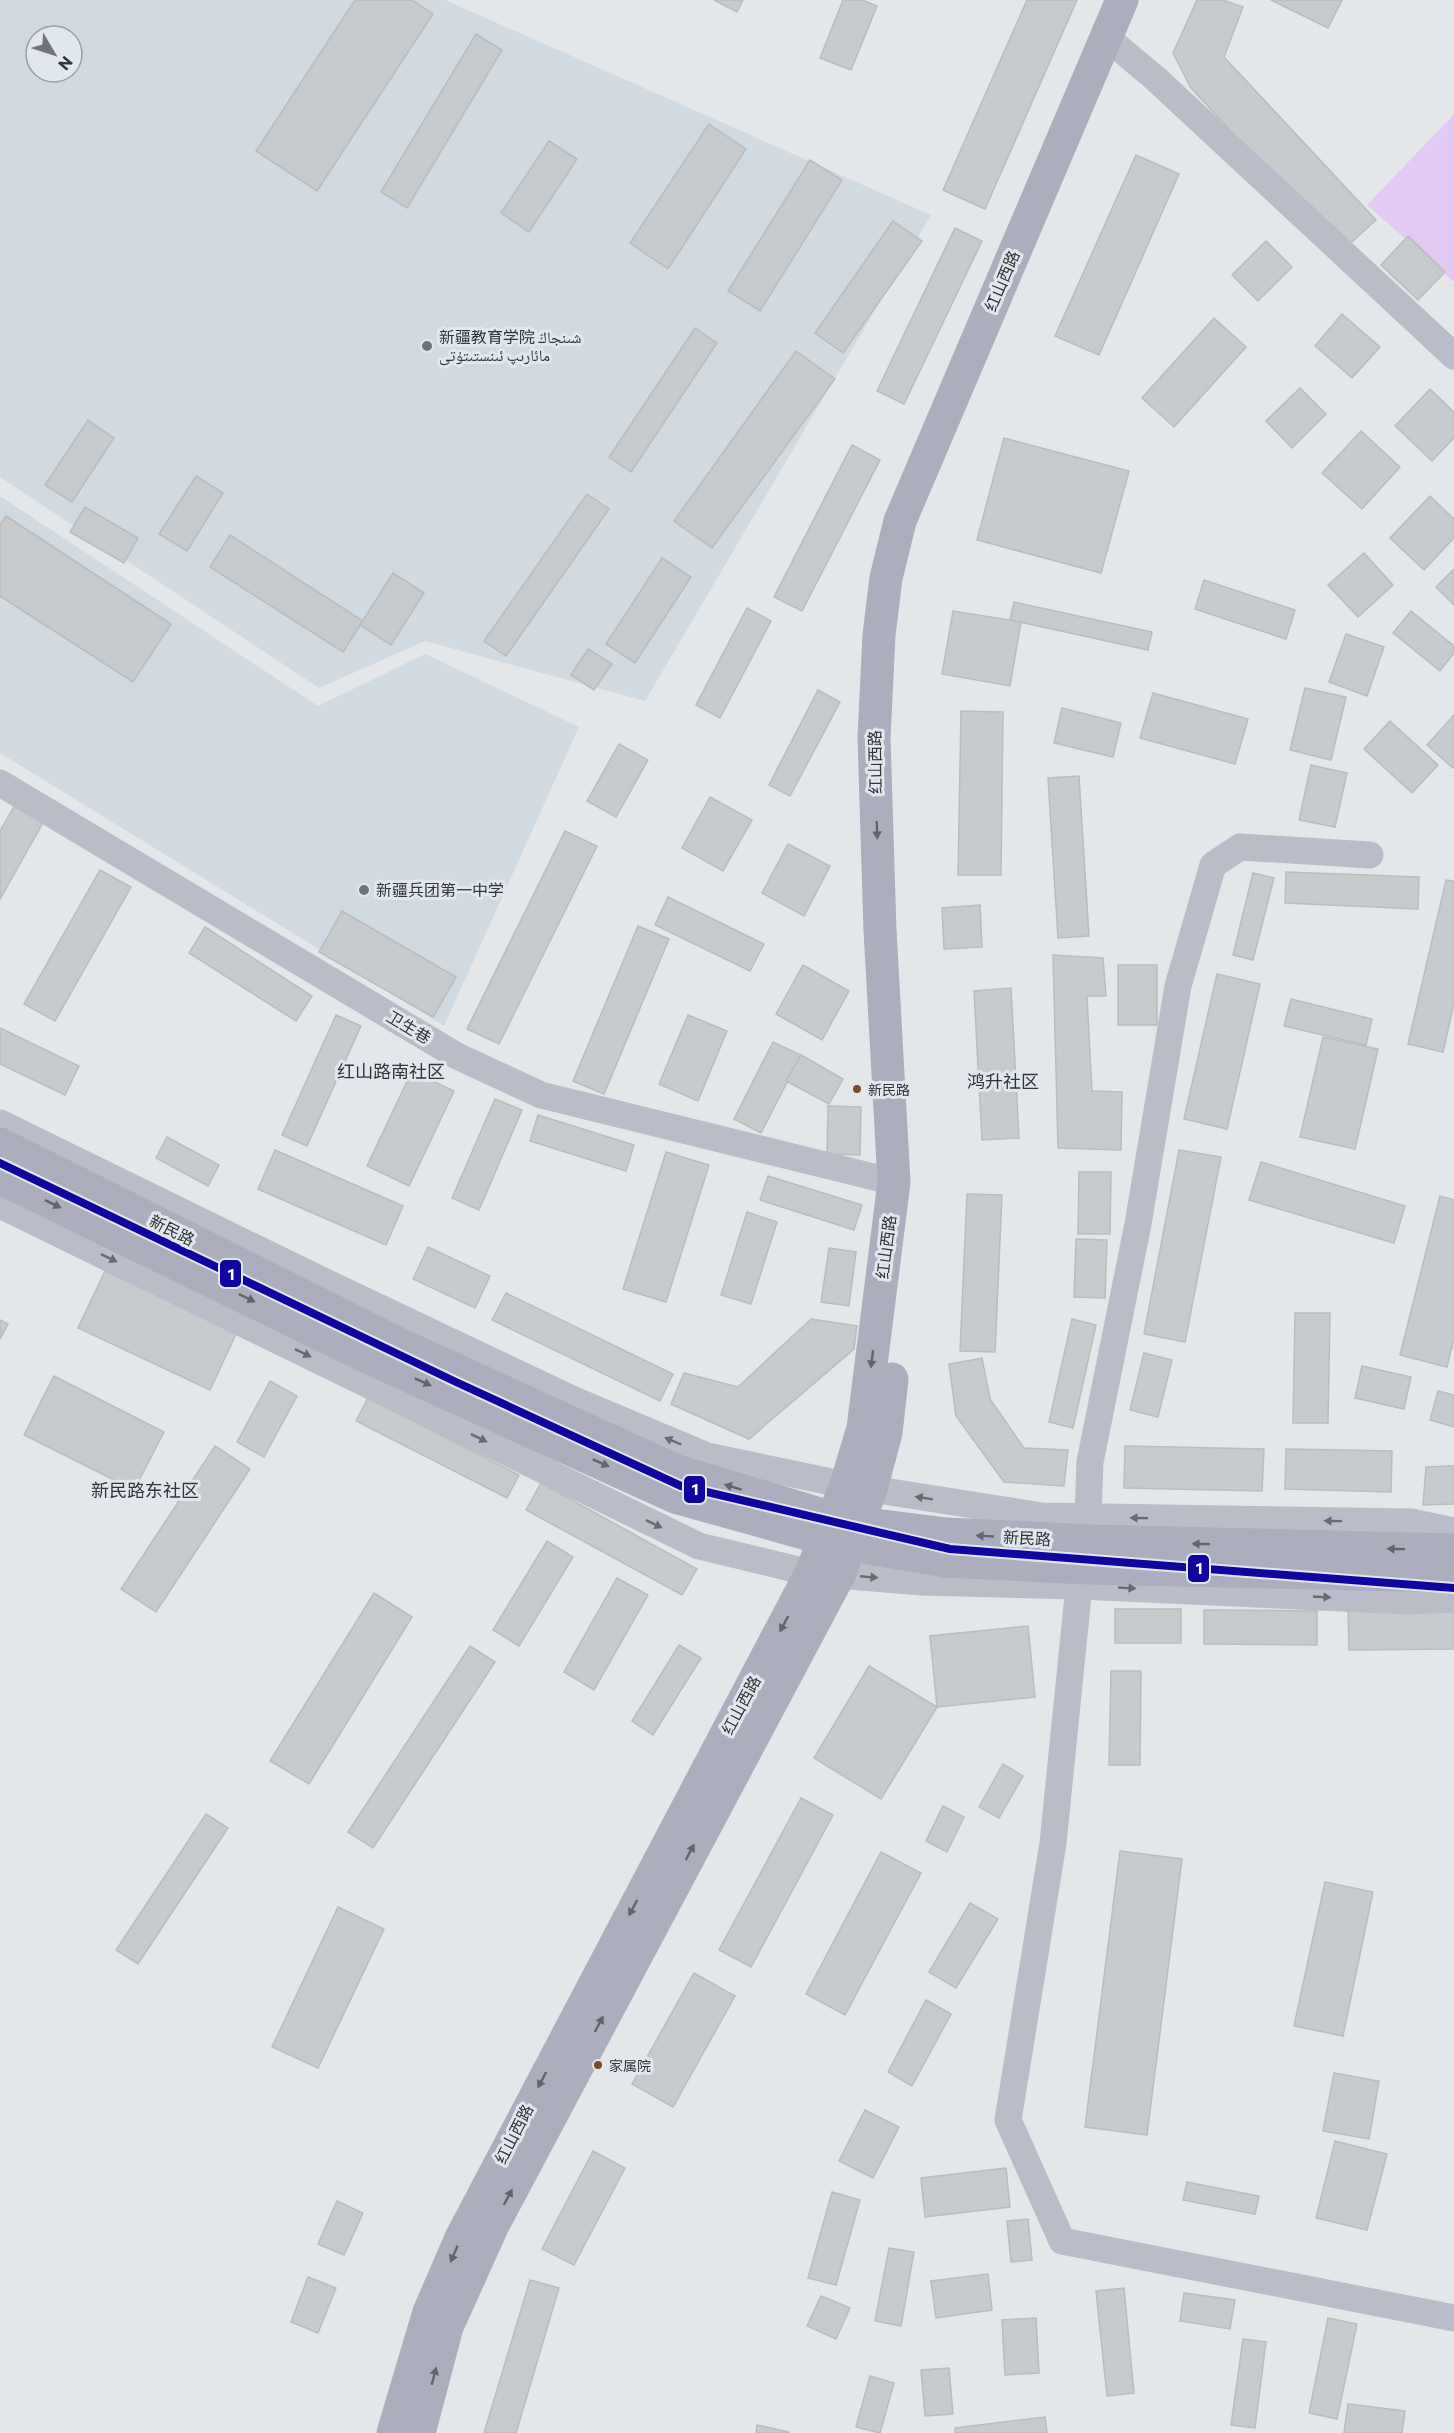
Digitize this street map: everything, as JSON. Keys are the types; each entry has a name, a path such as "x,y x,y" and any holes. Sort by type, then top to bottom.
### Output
{"main road":[{"name":"红山西路","path":"419,2433 447,2327 493,2225 825,1574 858,1487 886,1433 911,1185 894,734 900,587 912,522 1111,41 1122,0"},
{"name":"红山西路","path":"858,1487 863,1428 894,1182 880,930 874,738 879,636 886,578 900,521 1111,41 1137,0"},
{"name":"新民路","path":"0,1144 399,1344 677,1471 843,1521 947,1534 1091,1541 1454,1550"},
{"name":"新民路","path":"0,1178 367,1357 675,1497 838,1543 945,1562 1088,1568 1454,1576"},
{"name":"红山西路","path":"393,2433 429,2312 461,2238 825,1574"}],"street":[{"path":"1111,41 1454,356"},
{"name":"卫生巷","path":"0,783 457,1056 541,1095 894,1182"},
{"path":"1088,1517 1090,1462 1138,1224 1178,986 1213,866 1240,847 1370,855"},
{"path":"0,1123 316,1278 574,1400 707,1456 858,1487 1042,1516 1411,1522 1454,1531"},
{"path":"0,1205 699,1546 825,1574 922,1582 1080,1586 1408,1601 1454,1599"},
{"path":"1080,1586 1053,1843 1008,2120 1062,2241 1454,2318"}],"shaded area":[{"name":"新疆教育学院 شىنجاڭ مائارىپ ئىنستىتۇتى","path":"0,0 445,0 931,215 645,701 425,641 319,688 0,477"},
{"path":"1454,114 1454,282 1367,205"},
{"name":"新疆兵团第一中学","path":"0,496 318,706 425,654 579,727 444,1026 0,753"}],"building":[{"path":"355,0 412,0 433,14 317,191 256,151"},
{"path":"714,0 743,0 737,12"},
{"path":"843,0 862,0 877,6 851,70 820,58"},
{"path":"1027,0 1077,0 985,209 943,190"},
{"path":"1197,0 1223,0 1243,7 1224,57 1376,220 1342,251 1191,88 1173,53"},
{"path":"1271,0 1342,0 1328,28"},
{"path":"476,34 502,50 407,208 381,192"},
{"path":"709,124 746,149 668,269 630,243"},
{"path":"549,141 577,159 529,232 501,213"},
{"path":"1136,155 1179,174 1099,355 1055,336"},
{"path":"810,160 842,180 760,311 728,291"},
{"path":"893,221 922,241 843,353 815,333"},
{"path":"955,228 982,241 904,404 877,391"},
{"path":"1408,236 1445,272 1418,300 1381,265"},
{"path":"1266,241 1292,267 1258,301 1232,275"},
{"path":"1342,314 1380,347 1352,378 1315,346"},
{"path":"1214,318 1246,347 1174,427 1142,398"},
{"path":"695,328 717,343 631,472 609,457"},
{"path":"796,351 835,379 712,548 674,521"},
{"path":"1300,388 1326,414 1292,448 1266,421"},
{"path":"1430,389 1454,412 1454,438 1432,461 1395,426"},
{"path":"88,420 114,438 72,502 45,485"},
{"path":"1361,431 1400,467 1362,509 1322,473"},
{"path":"1004,438 1129,471 1101,573 977,540"},
{"path":"852,445 880,460 802,611 774,597"},
{"path":"196,476 223,493 187,551 159,534"},
{"path":"587,494 609,509 506,656 484,641"},
{"path":"1430,496 1454,519 1454,538 1424,570 1390,538"},
{"path":"85,507 138,538 124,563 70,532"},
{"path":"6,516 171,624 133,682 0,596 0,525"},
{"path":"230,535 363,621 343,652 210,567"},
{"path":"1364,553 1393,585 1358,617 1328,585"},
{"path":"662,558 691,577 635,663 606,644"},
{"path":"1454,569 1454,605 1436,587"},
{"path":"393,573 424,593 391,645 360,625"},
{"path":"1204,580 1295,610 1286,639 1195,609"},
{"path":"1014,602 1152,632 1148,650 1010,620"},
{"path":"747,608 771,621 720,718 696,705"},
{"path":"953,611 1021,622 1010,686 942,674"},
{"path":"1411,611 1454,646 1454,653 1440,671 1393,633"},
{"path":"1346,634 1384,647 1367,696 1329,682"},
{"path":"588,649 612,664 594,690 571,675"},
{"path":"1305,688 1346,697 1331,760 1290,750"},
{"path":"818,690 840,702 790,796 769,785"},
{"path":"1153,693 1248,719 1235,764 1140,738"},
{"path":"1062,708 1121,723 1113,757 1054,743"},
{"path":"961,711 1003,712 1001,875 958,875"},
{"path":"1454,715 1454,767 1453,768 1427,745"},
{"path":"1390,721 1438,765 1412,793 1364,749"},
{"path":"619,744 648,760 616,817 587,801"},
{"path":"1311,765 1347,773 1335,827 1299,820"},
{"path":"1079,776 1089,936 1058,938 1048,778"},
{"path":"710,797 752,820 723,871 682,848"},
{"path":"15,805 44,821 0,899 0,831"},
{"path":"565,831 597,846 499,1044 467,1029"},
{"path":"788,844 830,866 804,916 762,893"},
{"path":"100,870 131,887 55,1021 24,1004"},
{"path":"1286,872 1419,877 1418,909 1285,903"},
{"path":"1253,873 1274,878 1253,960 1233,955"},
{"path":"1446,880 1454,881 1454,1004 1443,1052 1408,1044"},
{"path":"668,897 764,944 750,971 655,925"},
{"path":"980,905 982,947 944,949 942,908"},
{"path":"342,911 456,977 433,1017 319,952"},
{"path":"638,926 669,939 604,1094 573,1081"},
{"path":"205,927 312,996 296,1021 189,953"},
{"path":"1053,955 1103,958 1106,996 1087,996 1092,1091 1122,1092 1121,1150 1058,1148"},
{"path":"803,965 849,991 822,1040 776,1014"},
{"path":"1118,965 1157,965 1157,1025 1118,1025"},
{"path":"1217,974 1260,984 1227,1129 1184,1119"},
{"path":"1011,988 1019,1138 982,1140 974,991"},
{"path":"1291,999 1372,1019 1366,1045 1284,1026"},
{"path":"336,1015 361,1026 307,1146 282,1135"},
{"path":"688,1015 727,1031 698,1101 659,1084"},
{"path":"0,1028 79,1066 65,1095 0,1064"},
{"path":"1323,1037 1378,1049 1355,1149 1300,1137"},
{"path":"773,1042 801,1055 761,1133 734,1119"},
{"path":"801,1055 843,1079 829,1104 786,1081"},
{"path":"412,1071 454,1091 409,1186 367,1166"},
{"path":"495,1099 522,1110 479,1210 452,1198"},
{"path":"828,1106 861,1107 860,1155 827,1154"},
{"path":"538,1115 634,1145 626,1171 530,1141"},
{"path":"167,1137 219,1165 208,1186 156,1158"},
{"path":"275,1150 403,1206 386,1245 258,1189"},
{"path":"1179,1150 1221,1157 1185,1342 1144,1334"},
{"path":"666,1152 709,1165 666,1302 623,1289"},
{"path":"1261,1162 1405,1206 1394,1243 1249,1200"},
{"path":"1079,1172 1111,1172 1110,1234 1078,1234"},
{"path":"768,1176 862,1205 854,1230 760,1200"},
{"path":"967,1194 1002,1195 995,1352 960,1351"},
{"path":"1440,1196 1454,1200 1454,1339 1447,1367 1400,1355"},
{"path":"747,1212 777,1222 751,1304 721,1295"},
{"path":"1076,1239 1107,1240 1105,1298 1074,1297"},
{"path":"428,1247 490,1276 475,1308 413,1279"},
{"path":"829,1248 856,1252 849,1306 821,1302"},
{"path":"105,1271 237,1332 210,1390 78,1328"},
{"path":"506,1293 673,1374 660,1401 492,1320"},
{"path":"1295,1313 1330,1313 1328,1423 1293,1423"},
{"path":"811,1319 857,1326 854,1349 749,1439 671,1404 684,1373 738,1387"},
{"path":"1072,1319 1096,1325 1073,1428 1049,1422"},
{"path":"0,1320 8,1324 0,1339"},
{"path":"1144,1353 1172,1360 1158,1417 1130,1410"},
{"path":"982,1358 990,1399 1024,1448 1068,1450 1064,1486 1004,1482 956,1416 949,1364"},
{"path":"1362,1366 1411,1377 1404,1409 1355,1398"},
{"path":"54,1376 164,1432 134,1490 24,1435"},
{"path":"270,1381 297,1396 264,1457 237,1442"},
{"path":"1438,1391 1454,1395 1454,1427 1430,1420"},
{"path":"368,1398 519,1475 507,1498 356,1421"},
{"path":"215,1446 250,1469 156,1612 121,1589"},
{"path":"1125,1446 1264,1449 1262,1491 1124,1488"},
{"path":"1286,1449 1392,1451 1391,1492 1285,1489"},
{"path":"1454,1466 1454,1504 1423,1505 1426,1467"},
{"path":"541,1483 697,1569 682,1595 526,1510"},
{"path":"547,1541 573,1557 519,1646 493,1630"},
{"path":"617,1578 648,1595 594,1690 564,1672"},
{"path":"374,1593 412,1617 309,1784 270,1761"},
{"path":"1454,1606 1454,1649 1349,1650 1348,1607"},
{"path":"1115,1609 1181,1609 1181,1643 1115,1643"},
{"path":"1204,1610 1317,1611 1317,1645 1204,1644"},
{"path":"1028,1626 1035,1697 937,1707 930,1636"},
{"path":"679,1645 701,1658 653,1735 632,1721"},
{"path":"470,1646 495,1662 373,1848 348,1832"},
{"path":"869,1666 937,1707 881,1799 814,1758"},
{"path":"1111,1671 1141,1671 1140,1765 1109,1765"},
{"path":"1003,1764 1023,1776 999,1818 979,1807"},
{"path":"801,1798 833,1815 751,1967 719,1950"},
{"path":"943,1806 964,1817 947,1852 926,1841"},
{"path":"206,1814 228,1828 138,1964 116,1950"},
{"path":"1120,1851 1182,1859 1147,2135 1085,2127"},
{"path":"881,1852 921,1873 845,2015 806,1994"},
{"path":"1325,1882 1373,1892 1343,2036 1294,2026"},
{"path":"970,1903 998,1919 956,1988 929,1972"},
{"path":"338,1907 384,1929 318,2068 272,2047"},
{"path":"694,1973 735,1996 673,2107 632,2084"},
{"path":"926,2000 951,2014 912,2086 888,2072"},
{"path":"1334,2073 1379,2081 1369,2139 1323,2131"},
{"path":"865,2110 899,2127 873,2178 839,2161"},
{"path":"1335,2141 1387,2154 1367,2230 1316,2218"},
{"path":"593,2151 625,2168 574,2265 542,2249"},
{"path":"1006,2168 1010,2207 925,2217 921,2178"},
{"path":"1187,2182 1259,2196 1255,2214 1183,2200"},
{"path":"832,2192 860,2200 836,2285 808,2278"},
{"path":"337,2201 363,2213 344,2255 318,2244"},
{"path":"1028,2219 1032,2260 1011,2262 1007,2221"},
{"path":"889,2248 914,2252 901,2326 875,2321"},
{"path":"988,2274 992,2310 936,2318 931,2281"},
{"path":"308,2277 336,2288 318,2333 291,2322"},
{"path":"530,2280 559,2288 516,2433 484,2433"},
{"path":"1124,2288 1134,2393 1107,2396 1096,2291"},
{"path":"1184,2293 1235,2300 1230,2329 1180,2321"},
{"path":"821,2296 850,2308 836,2339 807,2326"},
{"path":"1036,2318 1039,2373 1005,2375 1002,2320"},
{"path":"1328,2318 1357,2324 1337,2419 1309,2413"},
{"path":"1243,2339 1266,2342 1255,2428 1231,2425"},
{"path":"949,2368 953,2414 925,2416 921,2370"},
{"path":"870,2376 894,2383 880,2433 856,2427"},
{"path":"1348,2404 1405,2411 1402,2433 1344,2433"},
{"path":"1045,2417 1047,2433 955,2433 955,2428"},
{"path":"757,2425 789,2432 789,2433 756,2433"}],"transit line":[{"name":"1","path":"0,1163 456,1382 681,1486 950,1549 1454,1588"}],"place":[{"name":"新疆教育学院 شىنجاڭ مائارىپ ئىنستىتۇتى","path":"427,346"},
{"name":"新疆兵团第一中学","path":"364,890"},
{"name":"新民路","path":"857,1089"},
{"name":"家属院","path":"598,2065"}],"district":[{"name":"红山路南社区","path":"391,1072"},
{"name":"鸿升社区","path":"1003,1082"},
{"name":"新民路东社区","path":"145,1491"}]}
